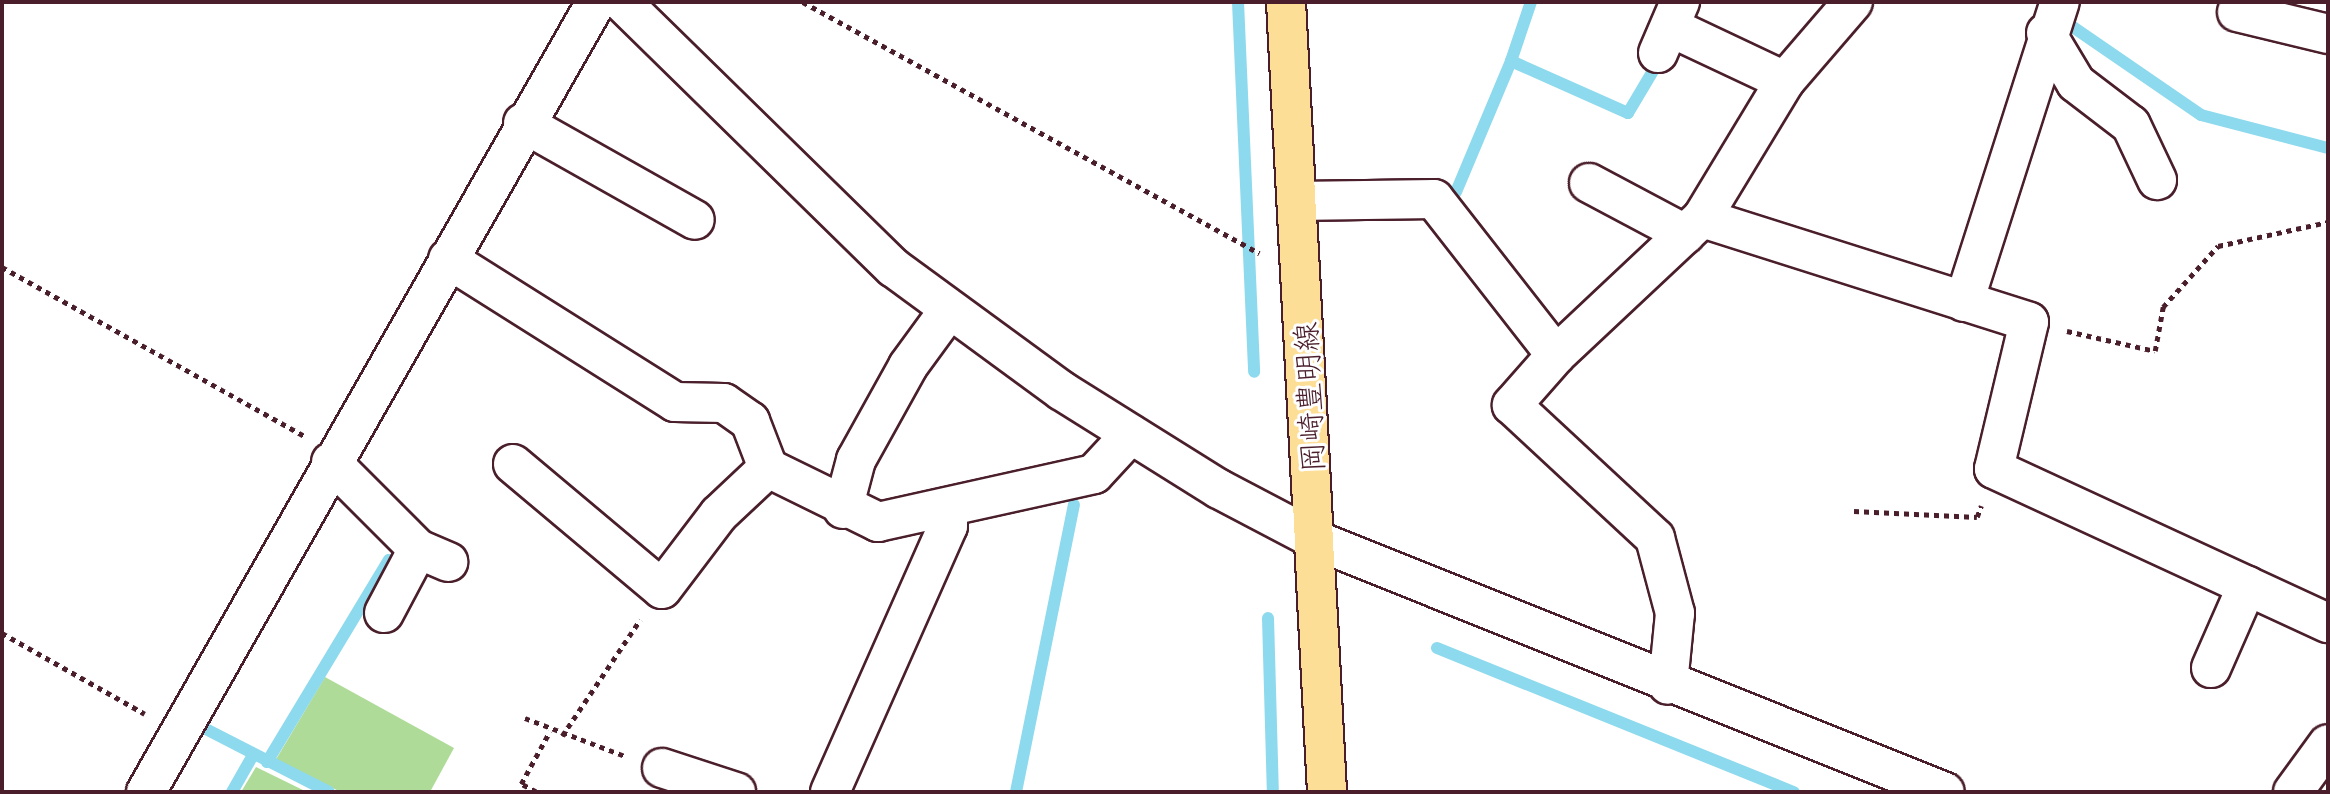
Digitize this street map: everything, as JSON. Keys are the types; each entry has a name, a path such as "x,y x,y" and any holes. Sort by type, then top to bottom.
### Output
{"main road":[{"name":"岡崎豊明線","path":"1286,2 1318,541 1327,792"}],"street":[{"path":"146,792 523,123 596,2"},
{"path":"622,2 858,237 949,310 1131,434 1318,541 1668,685 1945,792"},
{"path":"1668,685 1675,613 1655,538 1512,405 1556,355 1693,226 1785,82 1853,2"},
{"path":"2237,12 2328,34"},
{"path":"2051,22 2076,83 2131,125 2157,180"},
{"path":"1964,302 2051,22"},
{"path":"1669,27 1785,82"},
{"path":"523,123 695,220"},
{"path":"1590,183 1693,226 2029,322 1994,469 2328,623"},
{"path":"1297,201 1434,199 1556,355"},
{"path":"448,259 675,402 724,403 750,421 768,468 843,509 878,522 1094,474 1131,434"},
{"path":"843,509 856,460 908,366 949,310"},
{"path":"333,457 433,555 384,612"},
{"path":"513,464 662,589 719,514 768,468"},
{"path":"830,792 948,526 948,507"},
{"path":"2211,668 2247,586"},
{"path":"2294,792 2328,744"},
{"path":"662,768 736,792"}],"path":[{"path":"803,2 1261,255 1302,256"},
{"path":"2029,322 2155,351 2163,307 2218,246 2328,222"},
{"path":"2,267 333,457"},
{"path":"1854,511 1978,517 1994,469"},
{"path":"562,736 662,589"},
{"path":"2,633 179,733"},
{"path":"525,718 562,736 662,768"},
{"path":"536,792 522,784 550,731"}],"green space":[{"path":"325,677 454,748 430,792 341,792 275,761"},
{"path":"256,767 307,792 241,792"}],"waterway":[{"path":"1238,2 1254,372"},
{"path":"1511,61 1531,2"},
{"path":"2065,15 2070,25 2201,115 2328,148"},
{"path":"1456,192 1511,61 1628,113 1660,59"},
{"path":"1016,792 1074,505"},
{"path":"267,762 389,560"},
{"path":"1268,618 1273,792"},
{"path":"1437,648 1794,792"},
{"path":"198,725 329,792"},
{"path":"232,792 253,755"}]}
